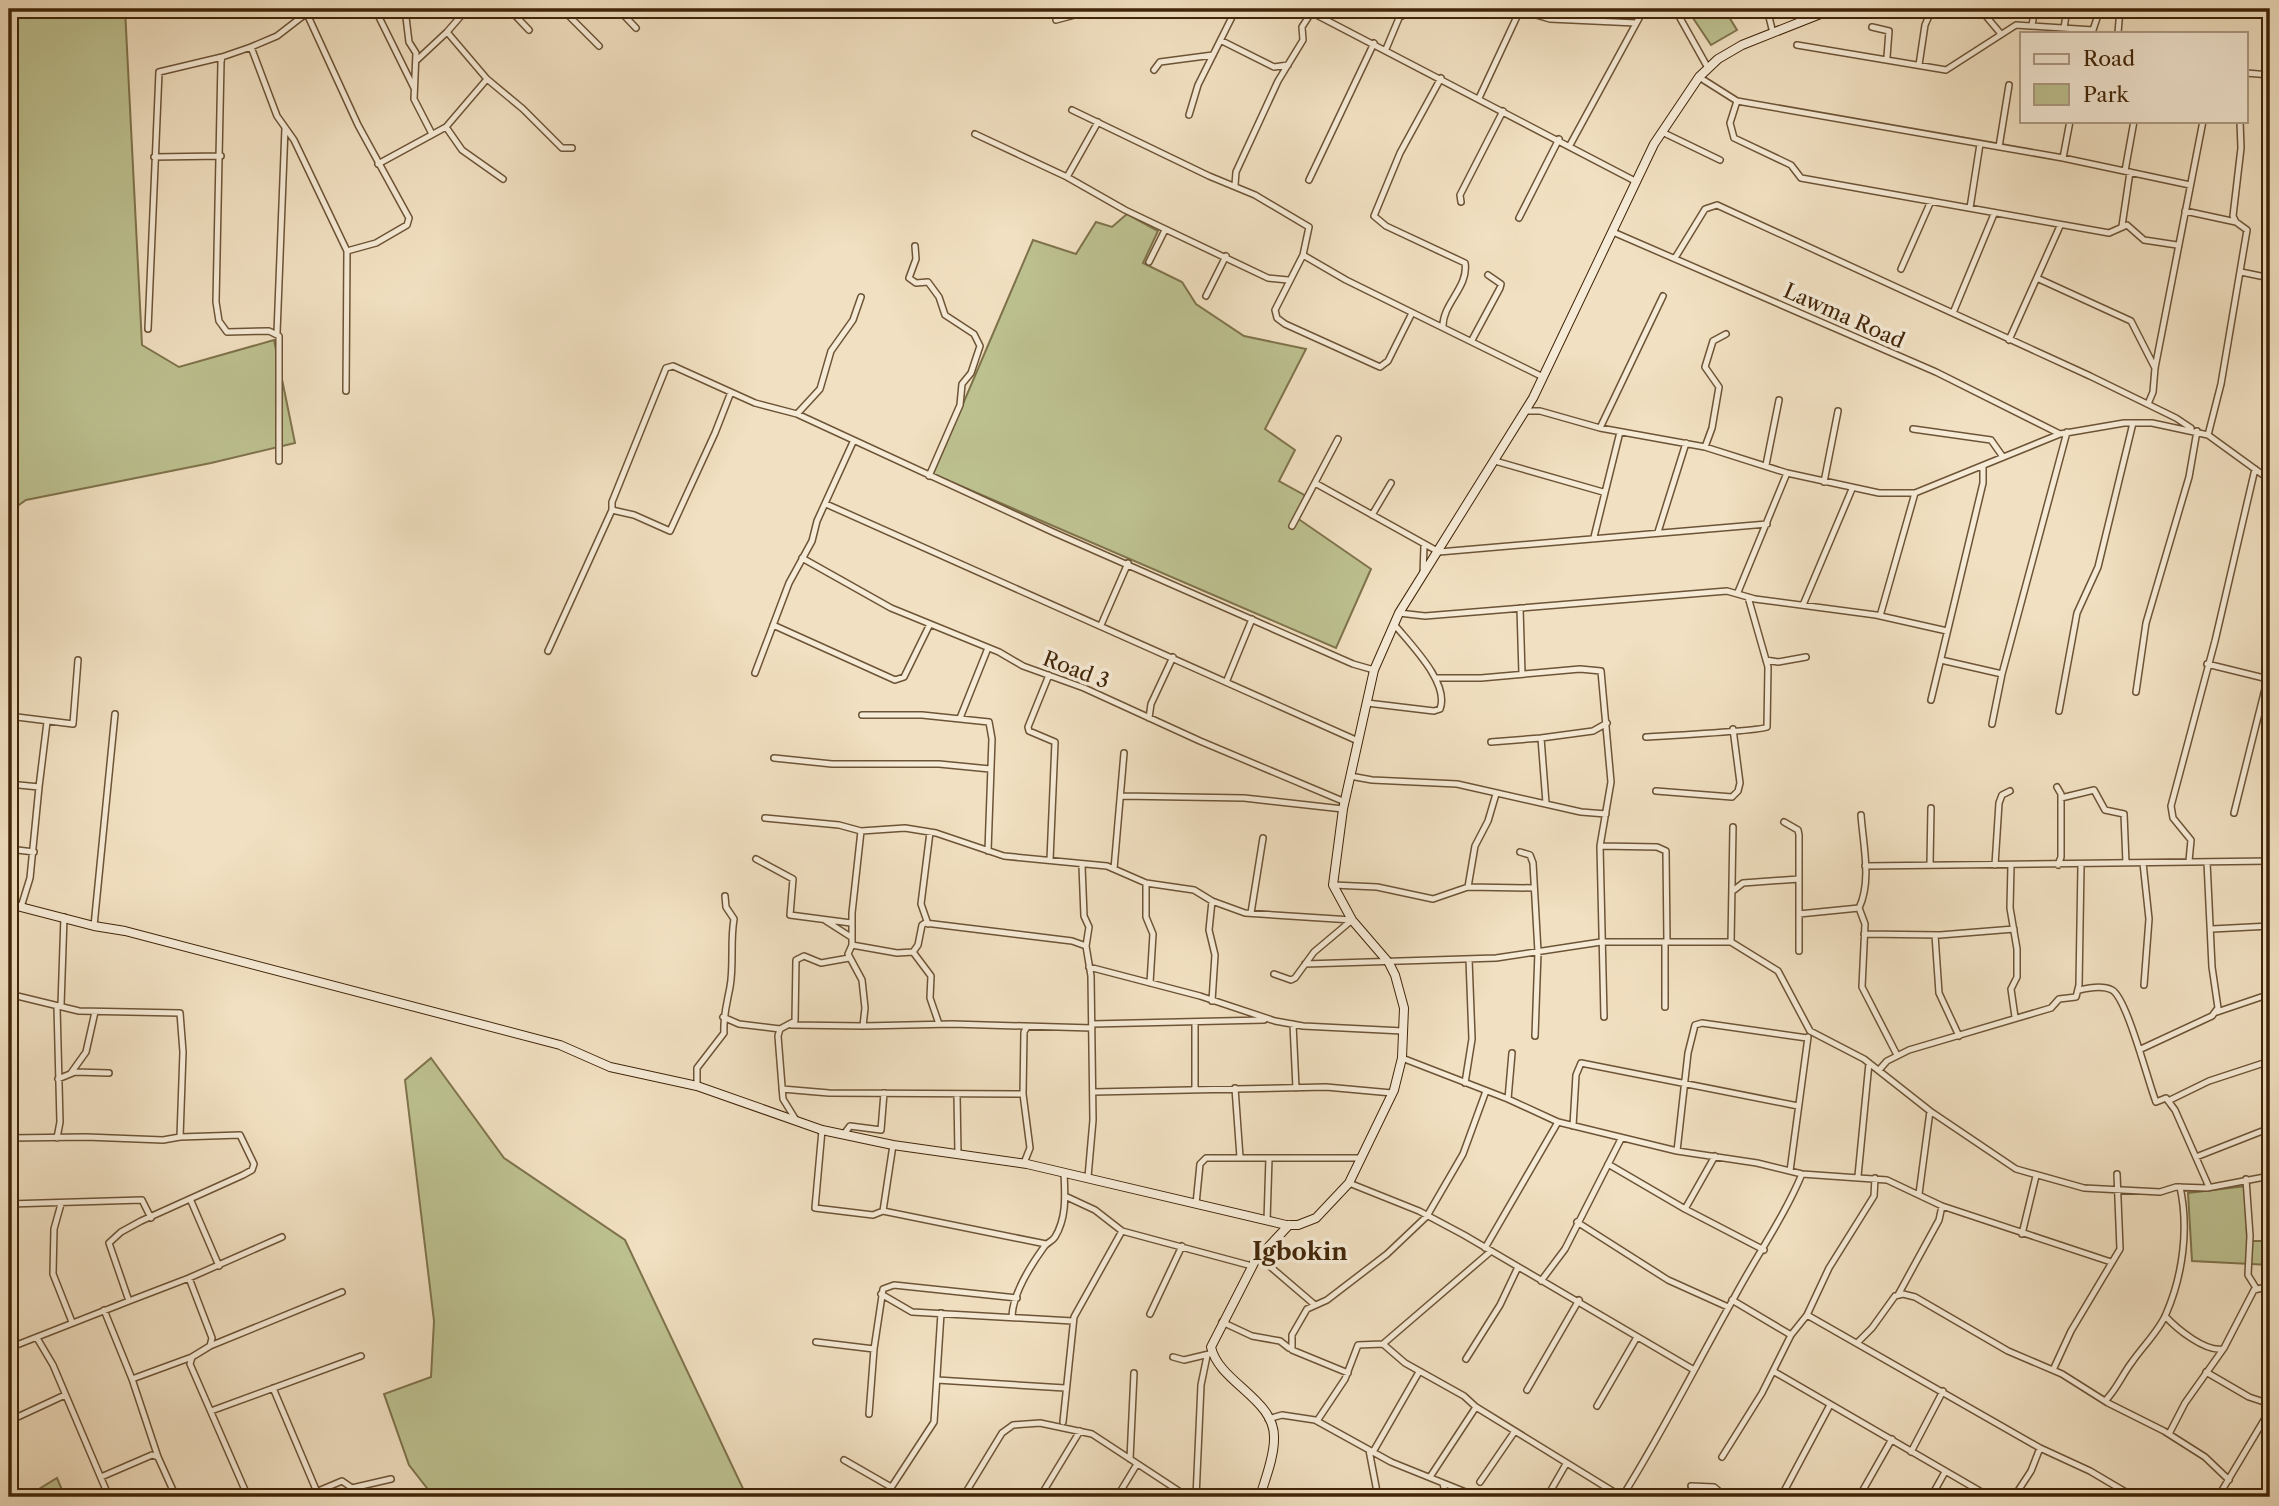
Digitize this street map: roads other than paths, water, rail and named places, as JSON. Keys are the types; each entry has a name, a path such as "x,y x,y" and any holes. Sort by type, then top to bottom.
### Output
{"main road":[{"path":"9,904 94,926 125,931 560,1045 610,1067 697,1086 822,1130 893,1145 1024,1163 1267,1221 1289,1225 1307,1223 1317,1218 1349,1183 1392,1093 1402,1058 1402,997 1389,962 1352,920 1333,885 1344,805 1374,670 1399,613 1533,398 1635,181 1662,132 1699,77 1734,49 1833,9"},
{"path":"1261,1497 1274,1440 1268,1419 1209,1354 1222,1322 1252,1266 1289,1225"}],"street":[{"path":"375,9 414,88"},
{"path":"405,9 409,42 417,60 414,99 432,134"},
{"path":"417,60 467,9"},
{"path":"509,9 529,30"},
{"path":"562,9 599,46"},
{"path":"570,16 578,9"},
{"path":"618,9 636,28"},
{"path":"1056,20 1097,9"},
{"path":"1189,116 1198,85 1223,41 1236,9"},
{"path":"1305,9 1559,139 1635,181"},
{"path":"1386,49 1399,18 1413,9"},
{"path":"1570,145 1644,9"},
{"path":"1675,9 1708,68"},
{"path":"1767,9 1773,33"},
{"path":"1919,65 1925,26 1932,9"},
{"path":"1980,9 2001,34"},
{"path":"2032,25 2035,9"},
{"path":"2064,28 2067,9"},
{"path":"1797,45 1886,57 1947,69 1966,60 2016,25 2093,30 2100,9"},
{"path":"2118,32 2120,9"},
{"path":"1479,98 1520,10 1550,19 1636,23"},
{"path":"148,329 159,72 251,47 277,36 309,11 378,164 409,221 376,243 347,251"},
{"path":"1235,185 1236,172 1303,40 1302,27 1311,13"},
{"path":"1872,27 1889,31 1886,57"},
{"path":"447,32 487,79 523,109 562,148 572,148"},
{"path":"1223,41 1274,67 1288,65"},
{"path":"394,51 409,42"},
{"path":"1309,180 1374,43"},
{"path":"251,47 275,113 336,223 347,251 346,391"},
{"path":"1154,70 1160,62 1213,55"},
{"path":"222,57 221,156 216,247 219,321 224,330 231,333 277,333"},
{"path":"2248,73 2270,75"},
{"path":"1699,77 1737,101 2063,158 2190,185"},
{"path":"1441,78 1400,153 1374,216 1386,226 1465,263 1465,274 1444,317 1443,327"},
{"path":"378,164 446,127 487,79"},
{"path":"1999,147 2009,85"},
{"path":"1737,101 1730,123 1734,138 1791,165 1798,177 2060,226 2109,233 2122,226 2134,229 2144,240 2177,245"},
{"path":"1072,110 1209,176 1235,185 1309,226 1303,255 1275,310 1277,318 1374,368 1384,366 1388,361 1412,313"},
{"path":"1461,202 1460,195 1503,111"},
{"path":"1068,177 1098,122"},
{"path":"2063,158 2070,122"},
{"path":"2122,226 2134,122"},
{"path":"2148,404 2153,392 2155,368 2176,265 2177,245 2203,122"},
{"path":"2208,435 2247,230 2232,216 2241,148 2239,122"},
{"path":"446,127 462,150 503,179"},
{"path":"279,461 277,333 285,128"},
{"path":"1662,132 1720,160"},
{"path":"975,134 1068,177 1165,230 1226,256 1272,280 1288,280"},
{"path":"1519,218 1559,139"},
{"path":"1970,208 1980,144"},
{"path":"155,158 221,156"},
{"path":"1901,269 1931,201"},
{"path":"1675,258 1705,209 1717,205 2148,404 2195,431"},
{"path":"2185,211 2236,222"},
{"path":"1953,313 1994,214"},
{"path":"2226,220 2232,216"},
{"path":"2009,340 2039,279 2060,226"},
{"path":"1149,262 1165,230"},
{"name":"Lawma Road","path":"1613,232 1936,372 2060,434"},
{"path":"915,246 916,259 909,278 916,283 927,281 939,297 945,315 974,334 981,346 971,373 962,384 960,405 929,476"},
{"path":"1303,255 1412,313 1543,377"},
{"path":"1206,296 1226,256"},
{"path":"2241,272 2270,278"},
{"path":"1472,340 1501,284 1488,275"},
{"path":"2039,279 2130,321 2155,368"},
{"path":"1600,428 1663,296"},
{"path":"797,414 820,389 831,351 853,320 861,297"},
{"path":"1705,447 1712,428 1719,387 1705,367 1713,341 1726,334"},
{"path":"548,651 612,510 612,502 666,368 673,366 768,408 797,414 850,442 1374,670"},
{"path":"612,510 634,515 670,531 715,433 731,391"},
{"path":"1533,398 1540,411"},
{"path":"1766,465 1779,400"},
{"path":"1525,411 1540,411 1600,428 1705,447 1787,473 1879,494 1915,493 2067,432 2098,425 2133,423 2172,426 2208,435 2270,480"},
{"path":"1824,482 1838,411"},
{"path":"2172,426 2176,418"},
{"path":"2059,711 2077,613 2098,567 2133,423"},
{"path":"1913,429 1991,440 2003,457"},
{"path":"2136,692 2146,623 2189,477 2195,431"},
{"path":"1594,537 1620,432"},
{"path":"1992,724 2002,674 2067,432"},
{"path":"1292,526 1338,439"},
{"path":"755,673 850,442"},
{"path":"1658,531 1686,443"},
{"path":"1495,461 1604,492"},
{"path":"1931,700 1983,483 1983,467"},
{"path":"2189,861 2191,840 2173,818 2171,806 2255,469"},
{"path":"1738,593 1787,473"},
{"path":"1315,483 1424,547 1439,552 1658,531 1767,524"},
{"path":"1372,515 1391,483"},
{"path":"1803,605 1852,489"},
{"path":"1880,616 1915,493"},
{"path":"826,504 1227,680 1358,741"},
{"path":"1449,536 1456,550"},
{"path":"1423,577 1424,547"},
{"name":"Road 3","path":"802,558 835,579 930,624 1138,712 1344,805"},
{"path":"1101,625 1128,563"},
{"path":"1399,613 1425,616 1715,591 1880,616 1947,631"},
{"path":"1646,737 1732,729 1762,730 1768,725 1766,660 1751,598"},
{"path":"1520,608 1522,674"},
{"path":"1227,680 1252,619"},
{"path":"773,625 895,680 904,677 930,624"},
{"path":"1367,703 1413,710 1440,709 1443,702 1437,678 1394,625"},
{"path":"960,718 988,648"},
{"path":"1149,718 1151,704 1173,657"},
{"path":"1766,660 1778,662 1806,657"},
{"path":"9,716 74,724 78,660"},
{"path":"1941,660 2002,674"},
{"path":"2207,664 2268,679"},
{"path":"1437,678 1599,669 1612,782 1600,846 1604,1017"},
{"path":"2234,813 2270,669"},
{"path":"1049,675 1028,727 1029,731 1055,741 1050,860"},
{"path":"1138,712 1151,704"},
{"path":"94,926 114,714"},
{"path":"862,715 960,718 989,722 988,851"},
{"path":"21,907 34,852 47,722"},
{"path":"1491,742 1593,731 1607,723"},
{"path":"1656,791 1731,797 1738,790 1740,783 1732,729"},
{"path":"1541,738 1546,803"},
{"path":"1114,869 1124,753"},
{"path":"774,758 832,764 940,764 990,769"},
{"path":"1350,776 1372,780 1457,784 1581,812 1606,814"},
{"path":"9,784 39,787"},
{"path":"2057,787 2061,798 2061,856 2058,865"},
{"path":"2061,798 2094,790 2105,810 2124,814 2126,863"},
{"path":"1995,865 1998,803 2002,796 2011,791"},
{"path":"1468,887 1475,846 1488,821 1496,794"},
{"path":"1122,796 1244,798 1344,805"},
{"path":"1930,864 1931,808"},
{"path":"1861,814 1865,866 1864,897 1859,908 1864,934 1862,987 1897,1055"},
{"path":"765,818 839,825 862,831 905,828 930,832 1010,857 1114,869 1146,883 1185,888 1212,901 1251,913 1352,920"},
{"path":"1783,822 1798,830 1799,951"},
{"path":"1731,942 1733,827"},
{"path":"862,831 849,958 862,980 865,1008 863,1026"},
{"path":"928,924 921,904 930,832"},
{"path":"1251,913 1263,838"},
{"path":"1600,846 1657,847 1666,851 1665,1007"},
{"path":"9,849 34,852"},
{"path":"1520,852 1532,859 1538,952 1535,1036"},
{"path":"756,859 793,879 790,915 852,923"},
{"path":"1865,866 2270,861"},
{"path":"2207,862 2217,1012"},
{"path":"2143,863 2149,919 2144,985"},
{"path":"2011,865 2010,908 2017,977 2011,989 2015,1017"},
{"path":"1880,1070 1897,1055 2051,1008 2059,999 2076,997 2080,988 2081,865"},
{"path":"1082,866 1084,916 1089,927 1086,946 1092,1026 1093,1091 1088,1177"},
{"path":"1734,890 1743,883 1799,879"},
{"path":"1146,883 1146,917 1153,934 1150,983"},
{"path":"1333,885 1366,886 1433,898 1468,887 1533,888"},
{"path":"697,1086 697,1068 724,1034 723,1017 730,987 730,938 734,919 726,907 725,896"},
{"path":"1212,901 1209,933 1215,956 1212,1001"},
{"path":"1799,914 1859,908"},
{"path":"57,1138 60,1122 57,1007 61,1005 64,917"},
{"path":"734,919 743,920"},
{"path":"823,920 850,937"},
{"path":"1274,974 1292,980 1305,964 1352,920"},
{"path":"913,952 918,945 922,925 928,924 1072,941 1086,946"},
{"path":"2212,929 2270,926"},
{"path":"1864,934 2005,932 2014,929"},
{"path":"1935,934 1939,993 1959,1035"},
{"path":"1305,964 1528,956 1601,942 1731,942 1778,971 1810,1031 1880,1070 1930,1111 2015,1169 2036,1177 2084,1188 2160,1192 2180,1187 2209,1187 2270,1176"},
{"path":"852,945 897,953 913,952"},
{"path":"913,952 931,976 930,998 939,1024"},
{"path":"791,1025 797,1012 797,959 804,956 821,963 849,958"},
{"path":"1465,1083 1472,1039 1469,959"},
{"path":"1089,967 1212,1001 1269,1020 1404,1031"},
{"path":"2080,988 2106,988 2115,991 2141,1049 2140,1057 2156,1102 2166,1098 2168,1101 2209,1187"},
{"path":"9,994 31,997 57,1007 94,1012 180,1013 183,1052 180,1138"},
{"path":"2141,1049 2217,1012 2270,995"},
{"path":"71,1073 86,1052 94,1012"},
{"path":"723,1017 739,1024 780,1029 791,1025 939,1024 1019,1026 1026,1030 1269,1020"},
{"path":"1676,1151 1695,1025 1702,1023 1807,1038"},
{"path":"1195,1024 1195,1089"},
{"path":"1293,1024 1296,1088"},
{"path":"780,1029 778,1050 786,1089 783,1097 797,1122"},
{"path":"1024,1163 1030,1143 1023,1094 1026,1030"},
{"path":"1790,1171 1810,1031"},
{"path":"1508,1099 1512,1053"},
{"path":"1402,1058 1508,1099 1558,1122 1676,1151 1802,1174 1875,1178 1919,1194 1942,1206 2111,1262"},
{"path":"2168,1101 2209,1082 2270,1061"},
{"path":"1573,1126 1576,1075 1581,1063 1798,1106"},
{"path":"1858,1176 1869,1063"},
{"path":"58,1079 71,1073 109,1073"},
{"path":"1235,1088 1240,1157"},
{"path":"1093,1091 1296,1088 1392,1093"},
{"path":"786,1089 957,1095 1023,1094"},
{"path":"1289,1348 1291,1337 1307,1309 1326,1300 1387,1254 1427,1216 1463,1154 1486,1091"},
{"path":"844,1134 850,1126 881,1130 884,1093"},
{"path":"957,1095 957,1154"},
{"path":"1919,1194 1930,1111"},
{"path":"1383,1344 1488,1250 1558,1122"},
{"path":"2196,1157 2270,1128"},
{"path":"822,1130 815,1208 873,1215 883,1211 1046,1244"},
{"path":"9,1138 163,1140 240,1135 254,1164 252,1170 121,1232 108,1245 130,1301"},
{"path":"1541,1281 1565,1249 1620,1139"},
{"path":"883,1211 893,1145"},
{"path":"1685,1209 1715,1156"},
{"path":"1196,1205 1202,1161 1206,1158 1361,1158"},
{"path":"1267,1221 1269,1158"},
{"path":"1608,1164 1685,1209 1764,1250"},
{"path":"1012,1316 1017,1298 1046,1244 1056,1236 1067,1197 1064,1173"},
{"path":"1317,1421 1348,1373 1361,1343 1383,1344 1419,1372 1464,1396 1476,1407 1622,1497 1653,1448 1732,1300 1764,1250 1802,1174"},
{"path":"2053,1370 2071,1331 2122,1241 2117,1174"},
{"path":"2022,1234 2036,1177"},
{"path":"1722,1457 1791,1335 1807,1315 1829,1268 1874,1196 1875,1178"},
{"path":"2246,1179 2250,1236 2248,1275 2256,1288"},
{"path":"1349,1183 1427,1216 1579,1300 1694,1370"},
{"path":"2105,1401 2119,1386 2127,1369 2165,1316 2182,1260 2184,1216 2180,1187"},
{"path":"1067,1197 1095,1210 1122,1231 1206,1256 1252,1266"},
{"path":"9,1204 142,1200 151,1218"},
{"path":"191,1201 219,1266"},
{"path":"61,1204 54,1229 53,1274 72,1322"},
{"path":"1898,1295 1939,1220 1942,1206"},
{"path":"1577,1222 1668,1280 1728,1307"},
{"path":"1063,1422 1073,1321 1122,1231"},
{"path":"9,1339 11,1347 37,1338 219,1266 282,1237"},
{"path":"1150,1314 1182,1247"},
{"path":"1259,1257 1315,1305"},
{"path":"1466,1359 1500,1305 1518,1267"},
{"path":"189,1278 212,1338 211,1346"},
{"path":"869,1414 874,1349 881,1294 884,1289 894,1285 1017,1298"},
{"path":"2256,1288 2270,1286"},
{"path":"2169,1434 2216,1353 2223,1349 2256,1288"},
{"path":"132,1379 192,1357 211,1346 342,1292"},
{"path":"881,1294 912,1312 1073,1321"},
{"path":"1857,1343 1872,1328 1892,1298 1898,1295 1915,1297 2008,1351 2053,1370 2169,1434 2205,1457 2229,1480"},
{"path":"1527,1390 1579,1300"},
{"path":"1732,1300 1791,1335"},
{"path":"104,1310 132,1379 158,1457 176,1497"},
{"path":"885,1497 922,1436 933,1424 942,1313"},
{"path":"1807,1315 2040,1448 2090,1471 2134,1497"},
{"path":"2165,1316 2177,1328 2216,1353"},
{"path":"1222,1322 1252,1336 1280,1341 1289,1348 1348,1373"},
{"path":"1280,1341 1291,1337"},
{"path":"1597,1406 1637,1337"},
{"path":"37,1338 109,1497"},
{"path":"816,1342 874,1349"},
{"path":"1173,1357 1184,1360 1209,1354 1201,1385 1196,1497"},
{"path":"211,1411 361,1356"},
{"path":"192,1357 190,1364 248,1497"},
{"path":"1773,1371 1990,1497"},
{"path":"1378,1497 1371,1451 1419,1372"},
{"path":"2206,1372 2267,1404 2263,1419"},
{"path":"1130,1459 1134,1373"},
{"path":"937,1380 1065,1388"},
{"path":"272,1388 317,1492"},
{"path":"1911,1452 1943,1391"},
{"path":"9,1421 65,1395"},
{"path":"1781,1497 1830,1405"},
{"path":"1430,1477 1476,1407"},
{"path":"2218,1497 2270,1410"},
{"path":"1268,1419 1282,1415 1317,1421 1371,1451 1478,1497"},
{"path":"962,1497 993,1446 1013,1425 1040,1423 1092,1434 1188,1497"},
{"path":"1480,1482 1515,1431"},
{"path":"1040,1497 1080,1432"},
{"path":"1859,1497 1892,1439"},
{"path":"2014,1497 2031,1471 2040,1448"},
{"path":"100,1478 146,1457 158,1457"},
{"path":"844,1460 891,1488"},
{"path":"1117,1497 1137,1464"},
{"path":"1547,1497 1566,1464"},
{"path":"1931,1497 1945,1472"},
{"path":"304,1497 342,1481 352,1488 391,1479"},
{"path":"1443,1483 1447,1497"},
{"path":"1691,1486 1714,1487 1726,1497"}],"district":[{"name":"Igbokin","path":"1300,1252"}]}
